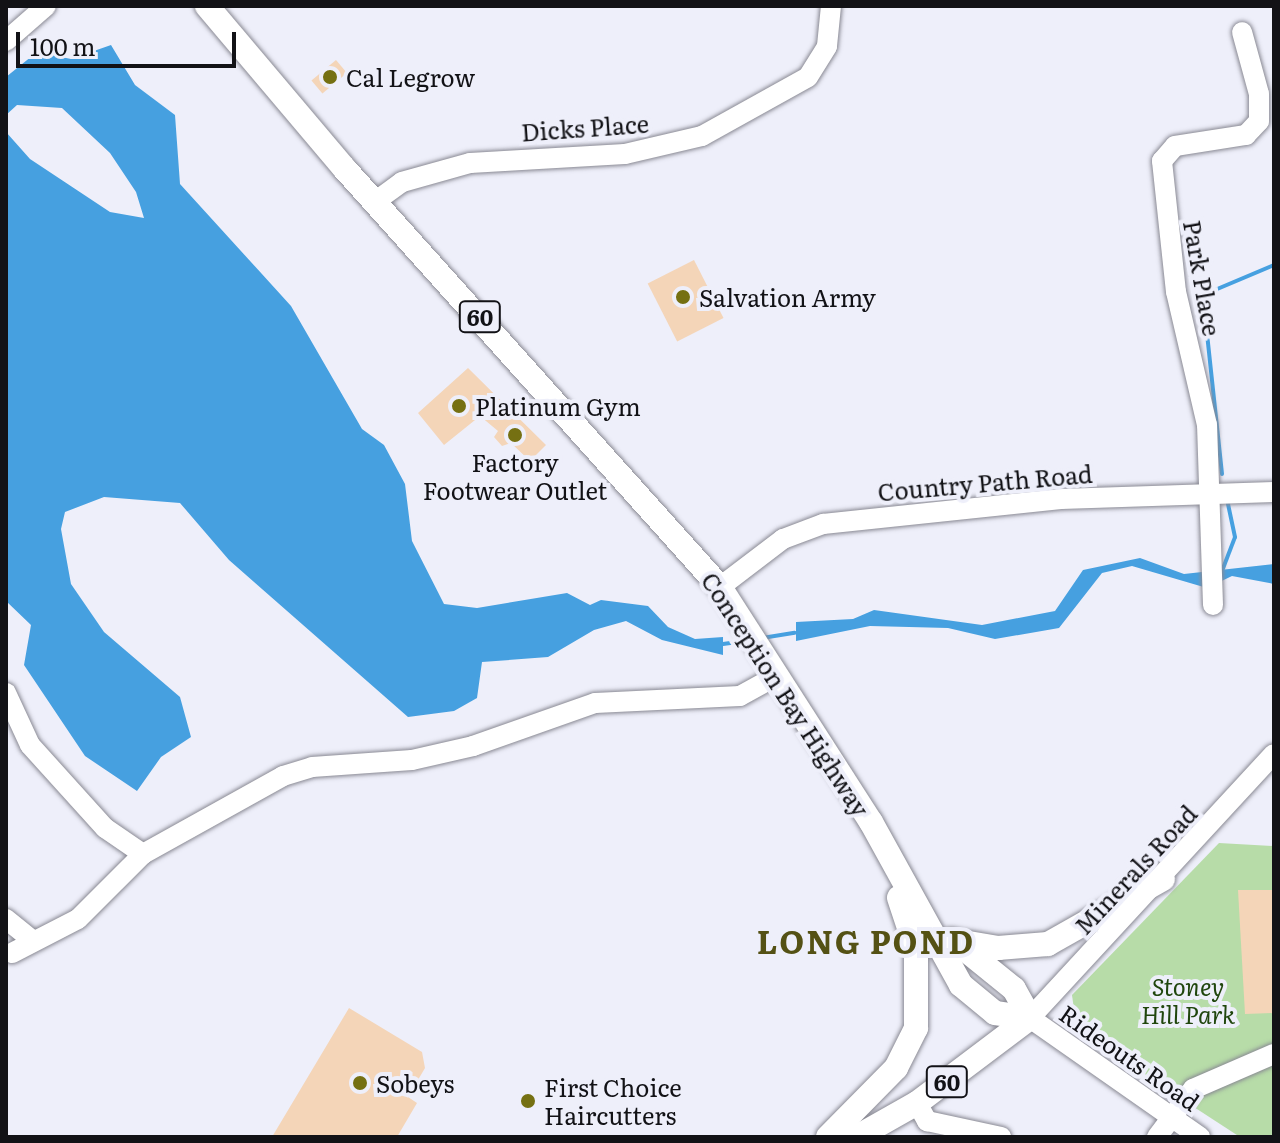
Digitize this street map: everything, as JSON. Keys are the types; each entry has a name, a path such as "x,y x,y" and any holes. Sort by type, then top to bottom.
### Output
{"main road":[{"name":"Conception Bay Highway","path":"207,6 720,587 940,934 1014,989 1030,1018"},
{"path":"828,1137 896,1068 916,1028 916,949 878,839"},
{"path":"940,934 1013,948 1048,944 1163,879"},
{"name":"60","path":"857,1137 917,1103 1030,1018"}],"street":[{"path":"6,41 46,6"},
{"name":"Dicks Place","path":"376,201 402,182 470,163 625,154 702,136 808,77 827,46 831,6"},
{"name":"Park Place","path":"1213,599 1209,570 1207,425 1176,292 1162,161 1175,146 1246,135 1259,121 1259,94 1242,32"},
{"name":"Country Path Road","path":"720,587 783,539 823,524 1061,499 1274,492"},
{"path":"12,953 78,919 143,854 312,767 412,760 595,703 740,696 775,671"},
{"path":"6,693 30,745 105,828 143,854"},
{"name":"Minerals Road","path":"1030,1018 1163,879 1274,754"},
{"path":"6,919 33,941"},
{"name":"Rideouts Road","path":"1030,1018 1200,1137"},
{"path":"1157,1137 1168,1117 1193,1089 1274,1054"},
{"path":"917,1103 927,1121 1001,1137"}],"green space":[{"name":"Stoney Hill Park","path":"1219,843 1274,846 1274,1137 1240,1137 1077,1031 1072,995"}],"water":[{"path":"111,45 135,85 175,115 180,184 291,306 362,429 384,445 405,484 412,541 444,604 477,608 567,593 590,605 601,600 648,606 668,627 695,639 723,637 723,655 662,640 626,621 594,630 548,657 482,662 477,698 454,711 408,717 229,560 180,503 104,497 65,512 61,529 71,584 104,632 180,697 191,737 161,757 137,791 85,756 24,665 31,625 6,601 6,132 30,159 110,212 144,218 136,192 110,153 62,108 17,105 6,115 6,77 37,52 71,59"},
{"path":"1140,558 1184,574 1274,564 1274,584 1232,576 1207,588 1132,566 1102,573 1059,628 995,639 948,628 870,626 796,641 796,622 853,619 874,610 982,625 1055,611 1083,570"}],"building":[{"name":"Cal Legrow","path":"336,60 347,73 322,94 311,81"},
{"name":"Salvation Army","path":"694,260 724,318 677,342 648,284"},
{"name":"Platinum Gym","path":"468,368 546,445 530,461 511,443 502,446 494,437 498,431 480,416 444,445 418,413"},
{"path":"1238,890 1274,890 1274,1013 1245,1014"},
{"name":"Sobeys","path":"349,1008 422,1052 425,1068 408,1097 417,1103 397,1137 272,1137"}],"waterway":[{"path":"1222,474 1203,295 1274,265"},
{"path":"1222,571 1235,537 1228,504"},
{"path":"762,638 795,633"},
{"path":"723,644 745,641"}],"place":[{"name":"Cal Legrow","path":"330,77"},
{"name":"Salvation Army","path":"683,297"},
{"name":"Platinum Gym","path":"459,406"},
{"name":"Factory Footwear Outlet","path":"515,435"},
{"name":"Sobeys","path":"360,1083"},
{"name":"First Choice Haircutters","path":"528,1101"}],"district":[{"name":"LONG POND","path":"866,940"}]}
